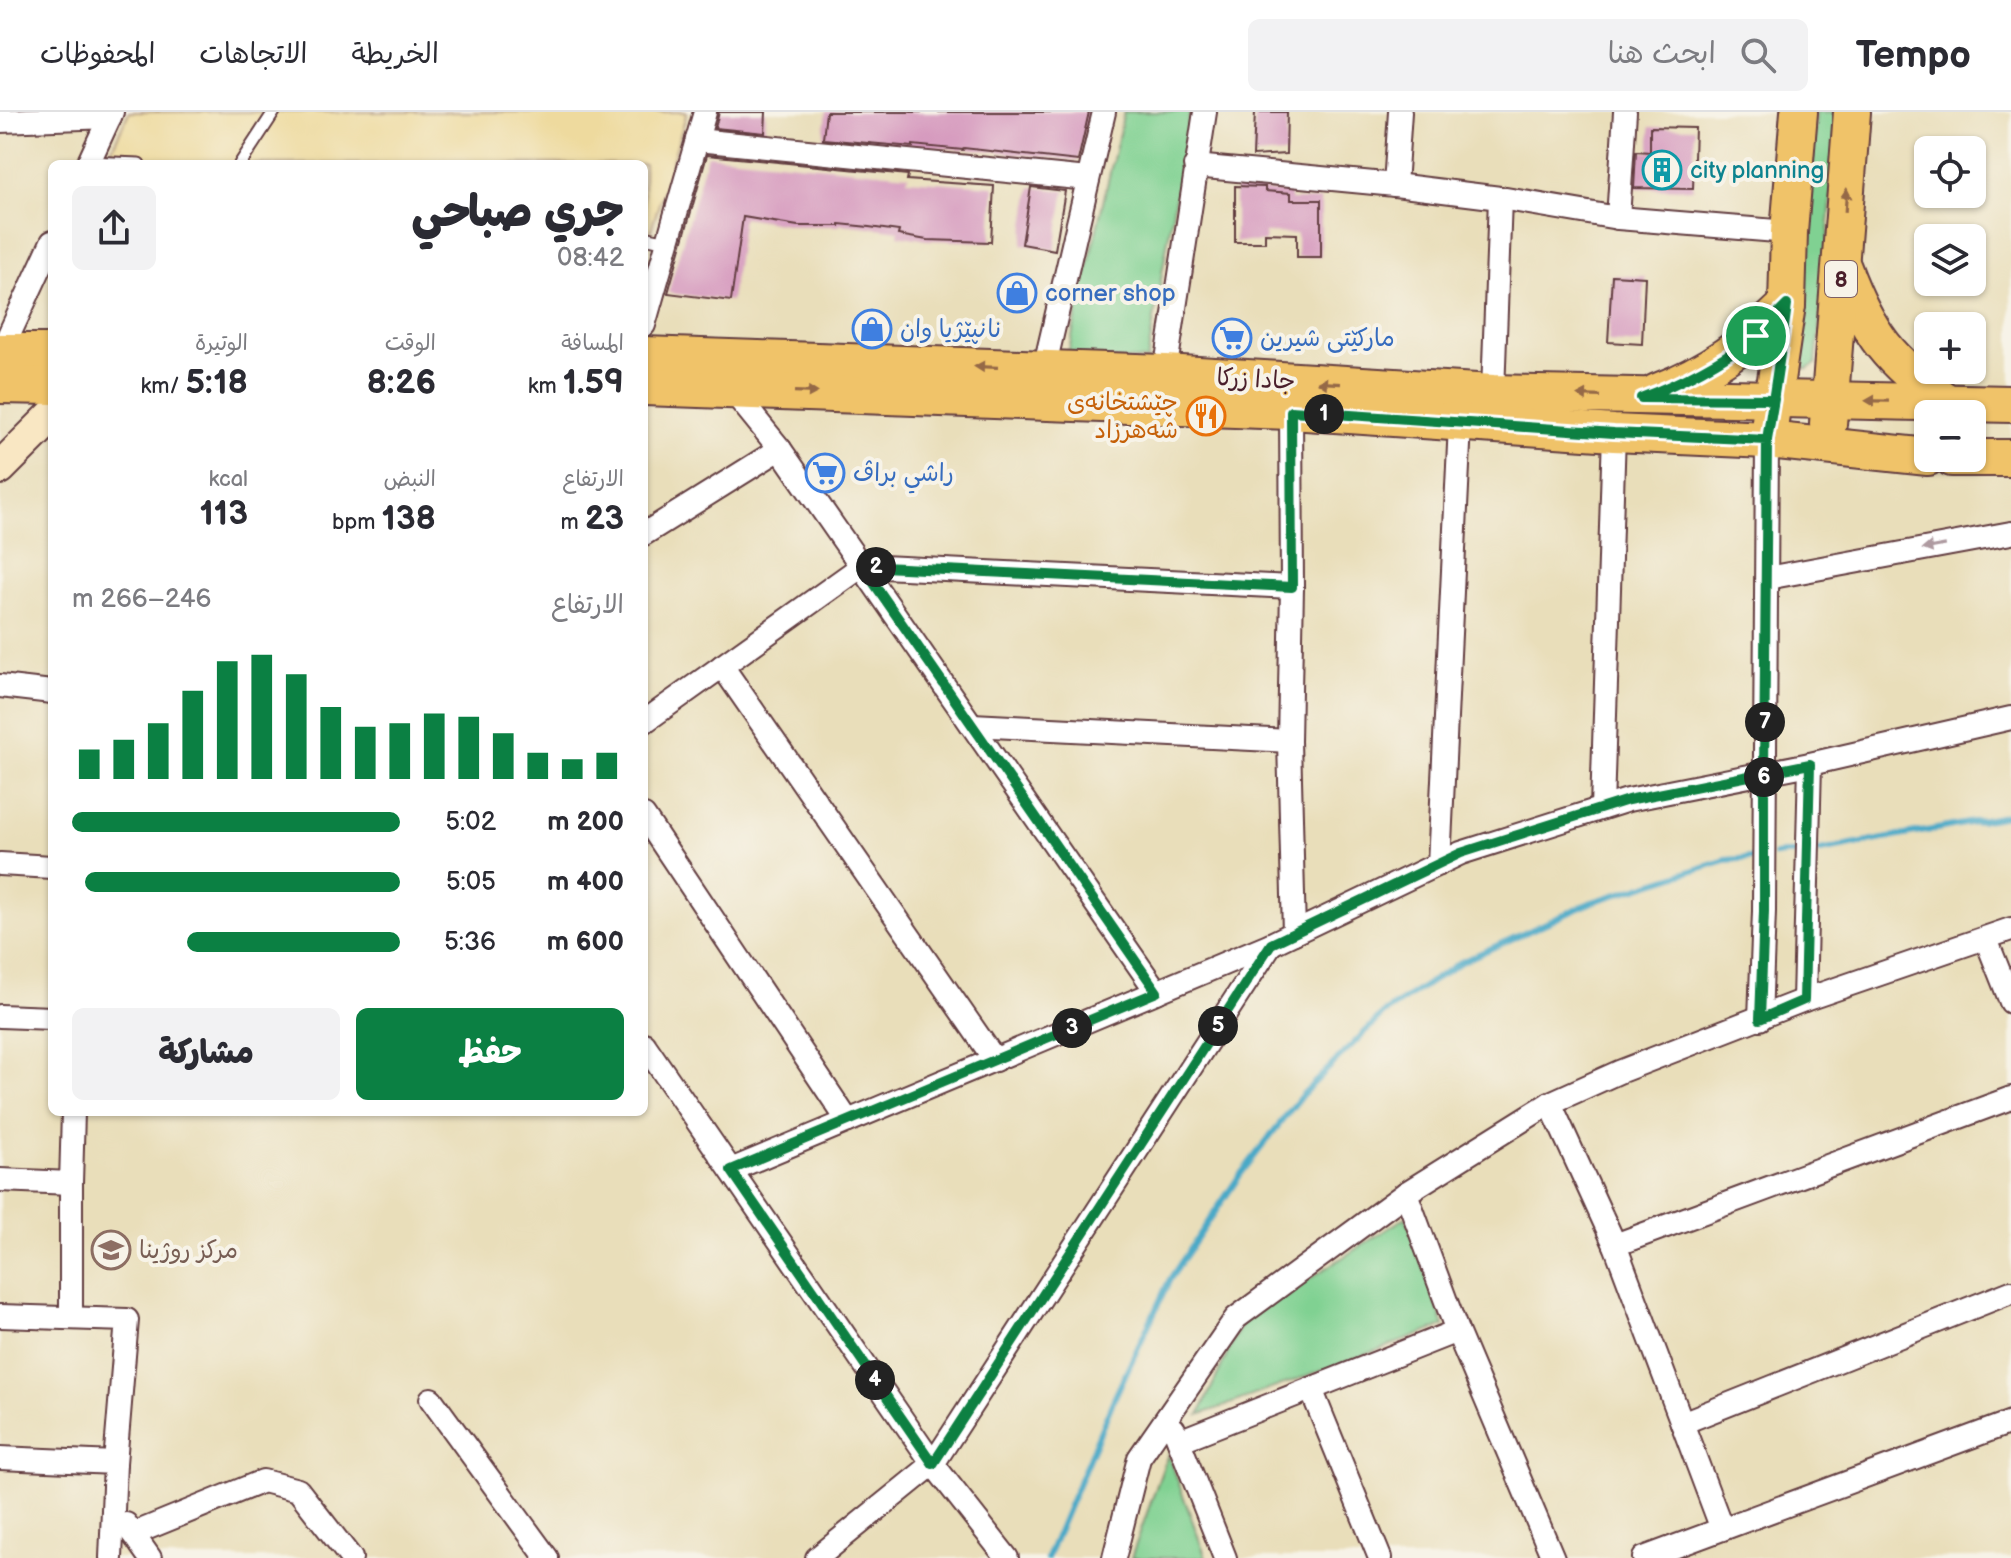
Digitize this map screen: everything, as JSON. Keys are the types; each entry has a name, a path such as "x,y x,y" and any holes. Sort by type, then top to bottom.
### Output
{"main road":[{"path":"1767,440 1787,305 1789,232 1799,112"},
{"name":"8","path":"1828,445 1828,400 1842,265 1852,112"},
{"path":"1842,265 1857,306 1881,344 1911,377 1944,400"},
{"path":"1641,398 1682,382 1720,362 1756,336 1787,305"},
{"path":"0,352 48,352"},
{"path":"1781,352 1784,369 1799,380 1817,377 1832,362"},
{"name":"جادا زرکا","path":"648,355 1165,373 1493,393 1914,402"},
{"path":"0,385 48,386"},
{"name":"جادا زرکا","path":"648,387 1291,411 1460,424 1767,440 1914,455"},
{"name":"جادا زرکا","path":"1986,404 2011,404"},
{"path":"0,468 48,420"},
{"path":"0,443 0,462"},
{"path":"1986,458 2011,458"}],"street":[{"path":"648,311 705,112"},
{"path":"1044,369 1104,112"},
{"path":"1165,373 1205,112"},
{"path":"1395,185 1400,112"},
{"path":"1618,218 1625,112"},
{"path":"0,121 111,114 90,160"},
{"path":"697,140 1088,179"},
{"path":"1195,166 1395,185 1500,198 1618,218 1789,232"},
{"path":"1493,393 1500,198"},
{"path":"0,352 48,250"},
{"path":"732,390 780,449 1157,992"},
{"path":"1291,411 1289,741 1294,933"},
{"path":"1439,864 1460,424"},
{"path":"1602,808 1614,433"},
{"path":"1760,1019 1764,911 1767,440"},
{"path":"648,532 780,449"},
{"path":"1767,578 2011,533"},
{"path":"648,719 862,566 1292,587"},
{"path":"722,666 995,1060"},
{"path":"0,686 48,692"},
{"path":"731,1170 1271,944 1461,853 1628,800 1810,764 2011,718"},
{"path":"972,725 1289,741"},
{"path":"1804,1000 1810,764"},
{"path":"648,822 848,1121"},
{"path":"0,864 48,867"},
{"path":"1114,1558 1139,1458 1236,1318 1406,1193 1550,1103 1619,1072 1804,1000 2011,929"},
{"path":"1986,939 2011,1002"},
{"path":"817,1558 933,1464 1271,944"},
{"path":"0,1016 48,1018"},
{"path":"648,1050 933,1464 1007,1558"},
{"path":"1615,1245 2011,1098"},
{"path":"1550,1103 1615,1245 1722,1529"},
{"path":"71,1318 73,1116"},
{"path":"0,1180 71,1183"},
{"path":"1406,1193 1457,1331 1553,1558"},
{"path":"1682,1423 2011,1292"},
{"path":"0,1316 127,1320 111,1558"},
{"path":"1179,1441 1457,1331"},
{"path":"1311,1389 1380,1558"},
{"path":"431,1399 547,1558"},
{"path":"1168,1415 1225,1558"},
{"path":"1644,1558 2011,1422"},
{"path":"0,1458 115,1463"},
{"path":"133,1534 263,1481 298,1490 351,1558"},
{"path":"113,1507 150,1558"}],"lane":[{"path":"243,160 274,112"},
{"path":"648,238 668,242"}],"green space":[{"path":"1124,112 1190,112 1147,360 1067,358"},
{"path":"1816,112 1839,112 1816,364 1807,369 1799,365"},
{"path":"1406,1217 1444,1326 1199,1415 1242,1322"},
{"path":"1168,1454 1206,1558 1131,1558"}],"sand":[{"path":"129,112 687,112 648,240 648,160 107,160"}],"building":[{"path":"719,112 766,112 765,133 715,128"},
{"path":"826,112 1089,112 1078,161 964,148 823,139"},
{"path":"1255,112 1287,112 1286,154 1253,156"},
{"name":"city planning","path":"1650,127 1695,128 1693,189 1634,188 1636,151 1650,152"},
{"path":"707,155 908,175 907,180 994,186 991,242 927,240 898,235 899,231 869,227 840,224 798,226 743,217 731,301 668,293"},
{"path":"1235,186 1265,187 1265,191 1291,193 1291,200 1321,200 1321,257 1297,257 1297,234 1265,233 1265,242 1235,242"},
{"path":"1031,187 1065,191 1055,250 1022,244"},
{"path":"1612,275 1645,277 1642,344 1608,342"}],"waterway":[{"path":"1820,851 2011,815"},
{"path":"1775,855 1796,853"},
{"path":"1047,1558 1113,1401 1170,1279 1240,1175 1302,1095 1384,1013 1459,963 1592,902 1726,860 1752,858"}],"place":[{"name":"city planning","path":"1662,170"},
{"name":"corner shop","path":"1017,293"},
{"name":"نانپێژیا وان","path":"872,329"},
{"name":"مارکێتی شیرین","path":"1232,338"},
{"name":"چێشتخانەی شەهرزاد","path":"1206,416"},
{"name":"راشي براڤ","path":"825,473"},
{"name":"مركز روژينا","path":"111,1250"}],"route":[{"path":"1756,336 1720,362 1682,382 1641,398 1774,399 1767,440 1764,773 1810,764 1804,1000 1760,1019 1764,773 1628,800 1461,853 1271,944 933,1464 731,1170 1157,992 862,566 1292,587 1291,411 1460,424 1767,440 1774,399 1781,352 1787,305 1756,336"}]}
